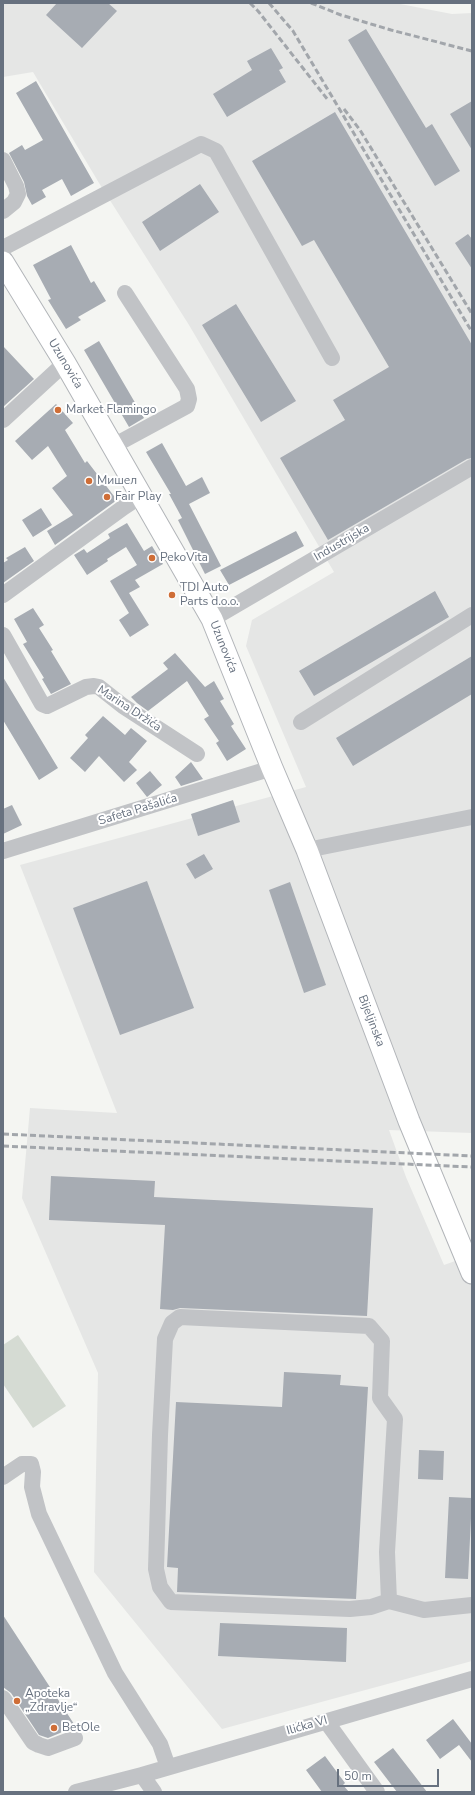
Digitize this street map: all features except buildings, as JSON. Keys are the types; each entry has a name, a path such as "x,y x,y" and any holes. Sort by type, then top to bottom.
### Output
{"main road":[{"name":"Uzunovića","path":"3,262 114,446 212,619 272,768"},
{"name":"Bijeljinska","path":"272,768 308,850 409,1121 472,1273"}],"street":[{"path":"3,248 201,144 216,151 332,358"},
{"path":"3,160 16,186 18,194 14,202 3,211"},
{"path":"114,446 187,406 190,399 187,389 125,293"},
{"path":"3,420 65,363"},
{"name":"Industrijska","path":"212,619 472,467"},
{"path":"3,595 142,495"},
{"path":"301,722 472,615"},
{"name":"Marina Držića","path":"3,635 42,704 47,706 86,687 99,687 123,706 197,754"},
{"name":"Safeta Pašalića","path":"3,851 272,768"},
{"path":"308,850 472,817"},
{"path":"389,1601 387,1552 395,1419 380,1398 382,1341 369,1326 180,1316 172,1323 165,1340 156,1569 160,1587 171,1602 350,1609 372,1607 389,1601 424,1610 472,1605"},
{"path":"3,1477 22,1464 31,1464 33,1472 32,1486 40,1514 115,1673 160,1744 168,1767"},
{"name":"Ilićka VI","path":"76,1792 142,1775 326,1721 471,1681"},
{"path":"3,1698 33,1742 48,1748 75,1738"},
{"path":"326,1721 377,1792"},
{"path":"142,1775 154,1792"}],"shaded area":[{"path":"3,3 395,3 452,14 472,13 472,1133 389,1130 406,1177 444,1265 472,1255 472,1661 222,1729 94,1572 98,1373 22,1198 30,1108 117,1113 20,865 306,787 246,646 252,620 334,572 189,325 99,183 33,72 3,77"},
{"path":"18,1335 66,1406 33,1428 3,1384 3,1345"}],"railway":[{"path":"250,3 258,11 328,100"},
{"path":"269,3 293,31 472,332"},
{"path":"311,3 341,15 391,30 472,51"},
{"path":"344,109 360,130 472,314"},
{"path":"3,1134 472,1156"},
{"path":"3,1146 472,1167"}],"place":[{"name":"Market Flamingo","path":"58,410"},
{"name":"Мишел","path":"89,481"},
{"name":"Fair Play","path":"107,497"},
{"name":"PekoVita","path":"152,558"},
{"name":"TDI Auto Parts d.o.o.","path":"172,595"},
{"name":"Apoteka „Zdravlje“","path":"17,1701"},
{"name":"BetOle","path":"54,1728"}]}
